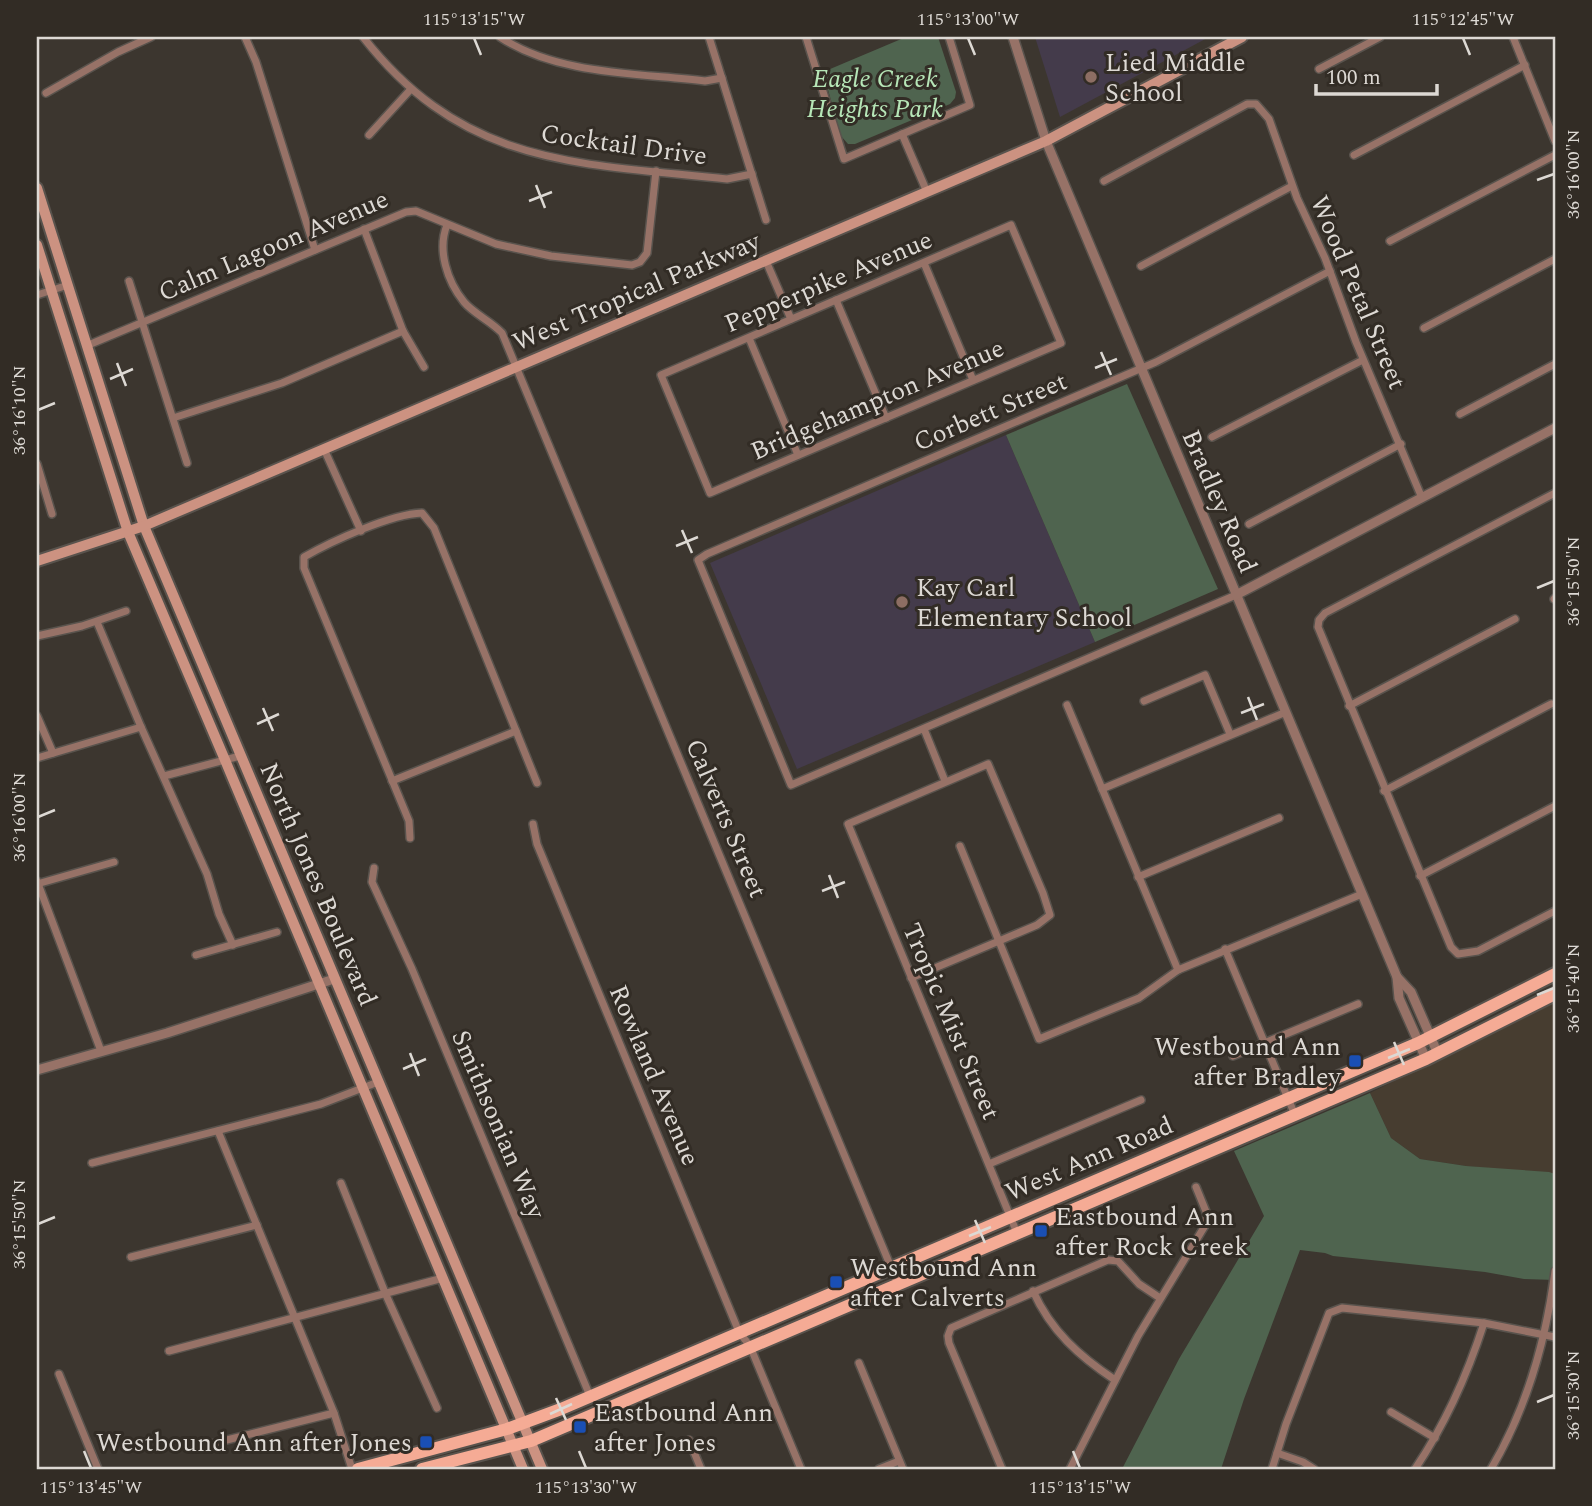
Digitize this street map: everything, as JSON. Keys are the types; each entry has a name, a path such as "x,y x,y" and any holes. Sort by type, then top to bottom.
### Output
{"main road":[{"name":"West Tropical Parkway","path":"37,561 144,526 1046,141 1242,37"},
{"name":"North Jones Boulevard","path":"37,188 144,526 542,1469"},
{"name":"North Jones Boulevard","path":"37,245 128,532 523,1469"},
{"name":"West Ann Road","path":"422,1469 531,1441 891,1266 1424,1040 1555,974"},
{"name":"West Ann Road","path":"358,1469 507,1429 898,1284 1432,1056 1555,994"}],"street":[{"path":"46,93 118,51 151,37"},
{"path":"244,37 256,62 315,250"},
{"name":"Cocktail Drive","path":"363,37 411,89 449,118 478,134 517,150 564,161 727,179 752,174"},
{"path":"500,37 512,45 550,60 575,66 705,81 722,78"},
{"path":"709,37 766,220"},
{"path":"806,37 844,159 970,105 949,37"},
{"name":"Bradley Road","path":"1013,37 1046,141 1397,977 1399,998 1432,1056"},
{"path":"1319,69 1380,37"},
{"path":"1513,37 1555,141"},
{"path":"1354,155 1525,65"},
{"path":"369,135 411,89"},
{"name":"Wood Petal Street","path":"1104,181 1239,108 1256,104 1269,119 1292,186 1330,271 1363,360 1422,498"},
{"path":"902,134 927,192"},
{"path":"1390,241 1555,155"},
{"name":"Calm Lagoon Avenue","path":"86,346 406,212 416,211 496,244 551,257 632,265 640,262 647,253 656,171"},
{"path":"1140,266 1292,186"},
{"name":"Calverts Street","path":"447,225 442,253 456,289 465,304 494,324 502,333 898,1284"},
{"name":"Pepperpike Avenue","path":"710,493 661,375 791,319 1012,225 1061,343"},
{"path":"364,229 403,331 424,367"},
{"path":"1424,328 1555,259"},
{"path":"766,261 791,319"},
{"path":"924,263 973,380"},
{"name":"Corbett Street","path":"924,729 791,785 698,560 706,554 1142,368 1330,271"},
{"path":"129,281 187,463"},
{"path":"37,295 68,285"},
{"path":"836,300 886,418"},
{"path":"173,418 282,383 403,331"},
{"path":"749,338 798,455"},
{"name":"Bridgehampton Avenue","path":"710,493 1061,343"},
{"path":"1212,437 1363,360"},
{"path":"1460,414 1555,364"},
{"path":"911,978 1045,922 1050,915 988,764 945,781 924,729 1236,595 1555,428"},
{"path":"1249,524 1401,444"},
{"path":"324,449 361,531"},
{"path":"37,464 52,514"},
{"path":"1555,493 1325,613 1319,620 1319,634 1451,947 1458,954 1478,951 1555,911"},
{"path":"410,838 409,821 304,568 304,556 361,531 411,513 422,513 434,528 537,783"},
{"path":"37,636 97,622 126,611"},
{"path":"1349,706 1515,619"},
{"path":"97,622 207,874 219,914 233,945"},
{"path":"1144,701 1205,675 1230,734"},
{"path":"1384,791 1551,704"},
{"path":"1066,705 1178,970"},
{"path":"1102,789 1286,712"},
{"path":"37,716 53,753"},
{"path":"37,758 141,727"},
{"path":"391,781 516,731"},
{"path":"164,776 240,756"},
{"name":"Tropic Mist Street","path":"945,781 848,824 1017,1233"},
{"path":"1420,876 1555,806"},
{"path":"1138,877 1279,818"},
{"name":"Rowland Avenue","path":"533,824 537,844 801,1469"},
{"path":"960,846 1039,1040 1139,998 1178,970 1362,894"},
{"path":"101,1051 37,883 114,862"},
{"name":"Smithsonian Way","path":"374,868 372,882 417,982 590,1396"},
{"path":"196,955 277,932"},
{"path":"1225,949 1295,1115"},
{"path":"37,1070 334,979"},
{"path":"1233,1056 1358,1004"},
{"path":"92,1163 321,1104 378,1082"},
{"path":"989,1164 1141,1100"},
{"path":"218,1131 344,1437 352,1469"},
{"path":"341,1183 386,1295 437,1408"},
{"path":"1070,1469 1160,1298 1206,1224 1207,1214 1196,1187"},
{"path":"131,1257 257,1225"},
{"path":"1002,1469 949,1343 949,1332 957,1324 1112,1260 1121,1263 1139,1284 1160,1298"},
{"path":"1491,1469 1508,1440 1528,1395 1543,1336 1555,1271"},
{"path":"169,1351 443,1278"},
{"path":"1032,1291 1046,1317 1063,1338 1084,1359 1115,1380"},
{"path":"1272,1469 1329,1313 1334,1309 1484,1323 1555,1337"},
{"path":"1415,1469 1436,1438 1462,1386 1484,1323"},
{"path":"859,1363 903,1469"},
{"path":"59,1374 98,1469"},
{"path":"1391,1412 1436,1438"},
{"path":"207,1445 334,1413"},
{"path":"689,1440 701,1469"},
{"path":"1277,1453 1314,1469"},
{"path":"879,1469 900,1461"}],"shaded area":[{"name":"Lied Middle School","path":"1035,37 1209,37 1060,117"},
{"name":"Kay Carl Elementary School","path":"1006,435 1095,642 797,769 710,563"},
{"path":"1555,1002 1553,1174 1420,1159 1391,1138 1370,1093"}],"green space":[{"name":"Eagle Creek Heights Park","path":"906,37 938,37 956,92 955,98 950,104 855,144 848,144 841,136 823,72"},
{"path":"1127,384 1218,589 1095,642 1006,435"},
{"path":"1370,1093 1391,1138 1420,1159 1555,1174 1555,1280 1524,1279 1300,1250 1244,1399 1221,1469 1122,1469 1179,1359 1264,1216 1234,1151"}],"place":[{"name":"Lied Middle School","path":"1091,77"},
{"name":"Kay Carl Elementary School","path":"902,602"},
{"name":"Westbound Ann after Bradley","path":"1355,1061"},
{"name":"Eastbound Ann after Rock Creek","path":"1041,1231"},
{"name":"Westbound Ann after Calverts","path":"836,1282"},
{"name":"Eastbound Ann after Jones","path":"580,1427"},
{"name":"Westbound Ann after Jones","path":"426,1442"}]}
